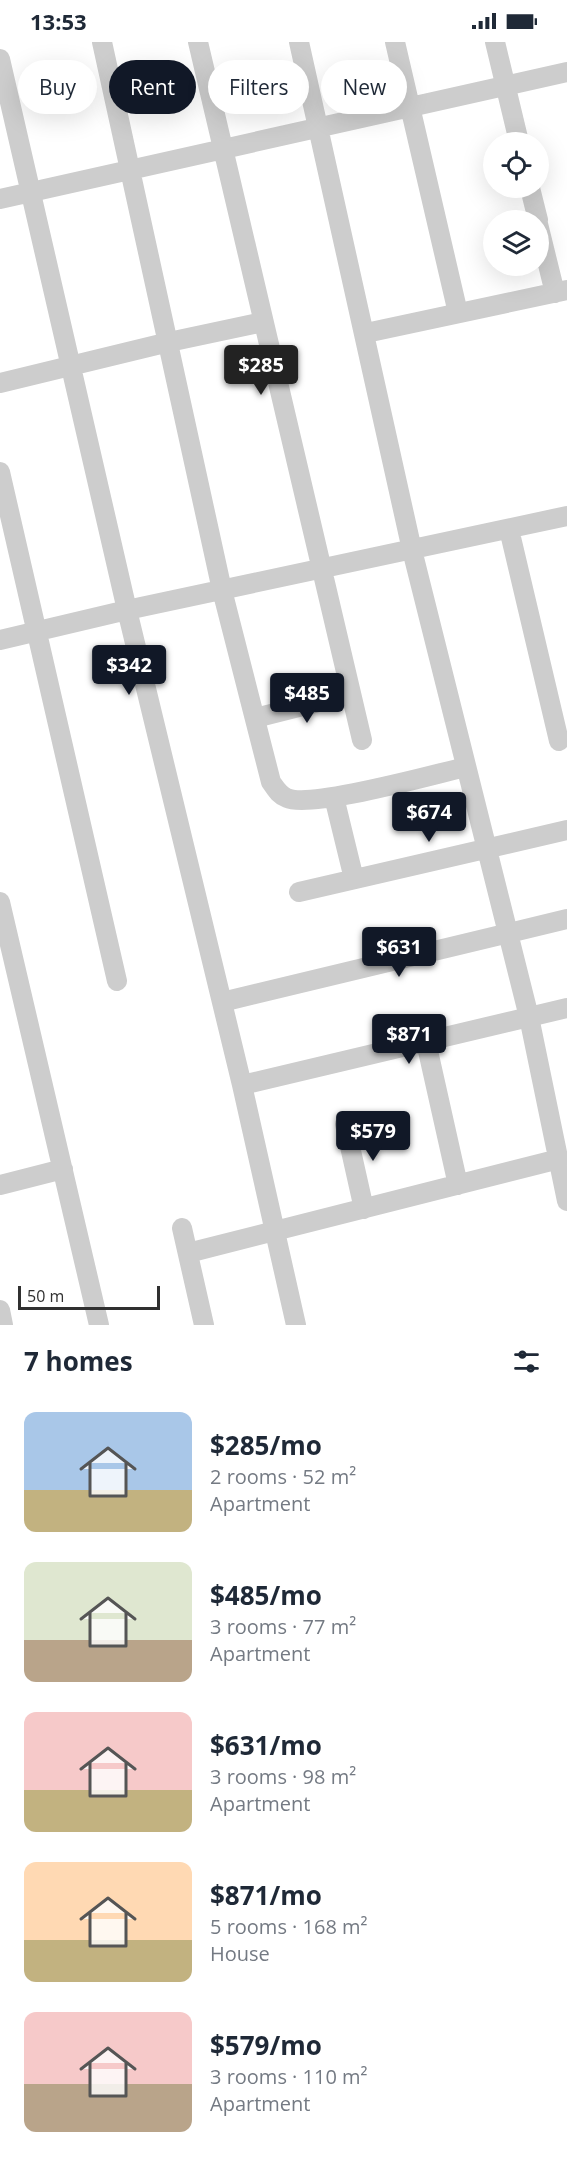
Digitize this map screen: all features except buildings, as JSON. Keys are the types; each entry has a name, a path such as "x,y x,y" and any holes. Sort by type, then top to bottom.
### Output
{"street":[{"path":"102,42 222,590 272,782 279,793 288,799 300,801 334,797 466,767"},
{"path":"198,42 362,740"},
{"path":"299,42 366,333 412,550 529,1017 558,1109 559,1159 567,1201"},
{"path":"395,42 458,313"},
{"path":"495,42 516,132"},
{"path":"0,59 127,610 242,1085 296,1325"},
{"path":"0,199 567,72"},
{"path":"366,333 561,291 549,255"},
{"path":"0,383 263,322"},
{"path":"0,472 117,981"},
{"path":"0,640 127,610 567,516"},
{"path":"509,529 559,741"},
{"path":"255,718 350,694"},
{"path":"334,797 354,879"},
{"path":"299,892 567,830"},
{"path":"0,902 99,1325"},
{"path":"222,1002 567,919"},
{"path":"242,1085 567,1008"},
{"path":"426,1042 458,1185"},
{"path":"345,1124 364,1209"},
{"path":"188,1253 559,1159"},
{"path":"0,1185 63,1169"},
{"path":"182,1228 204,1325"},
{"path":"0,1310 3,1325"}]}
